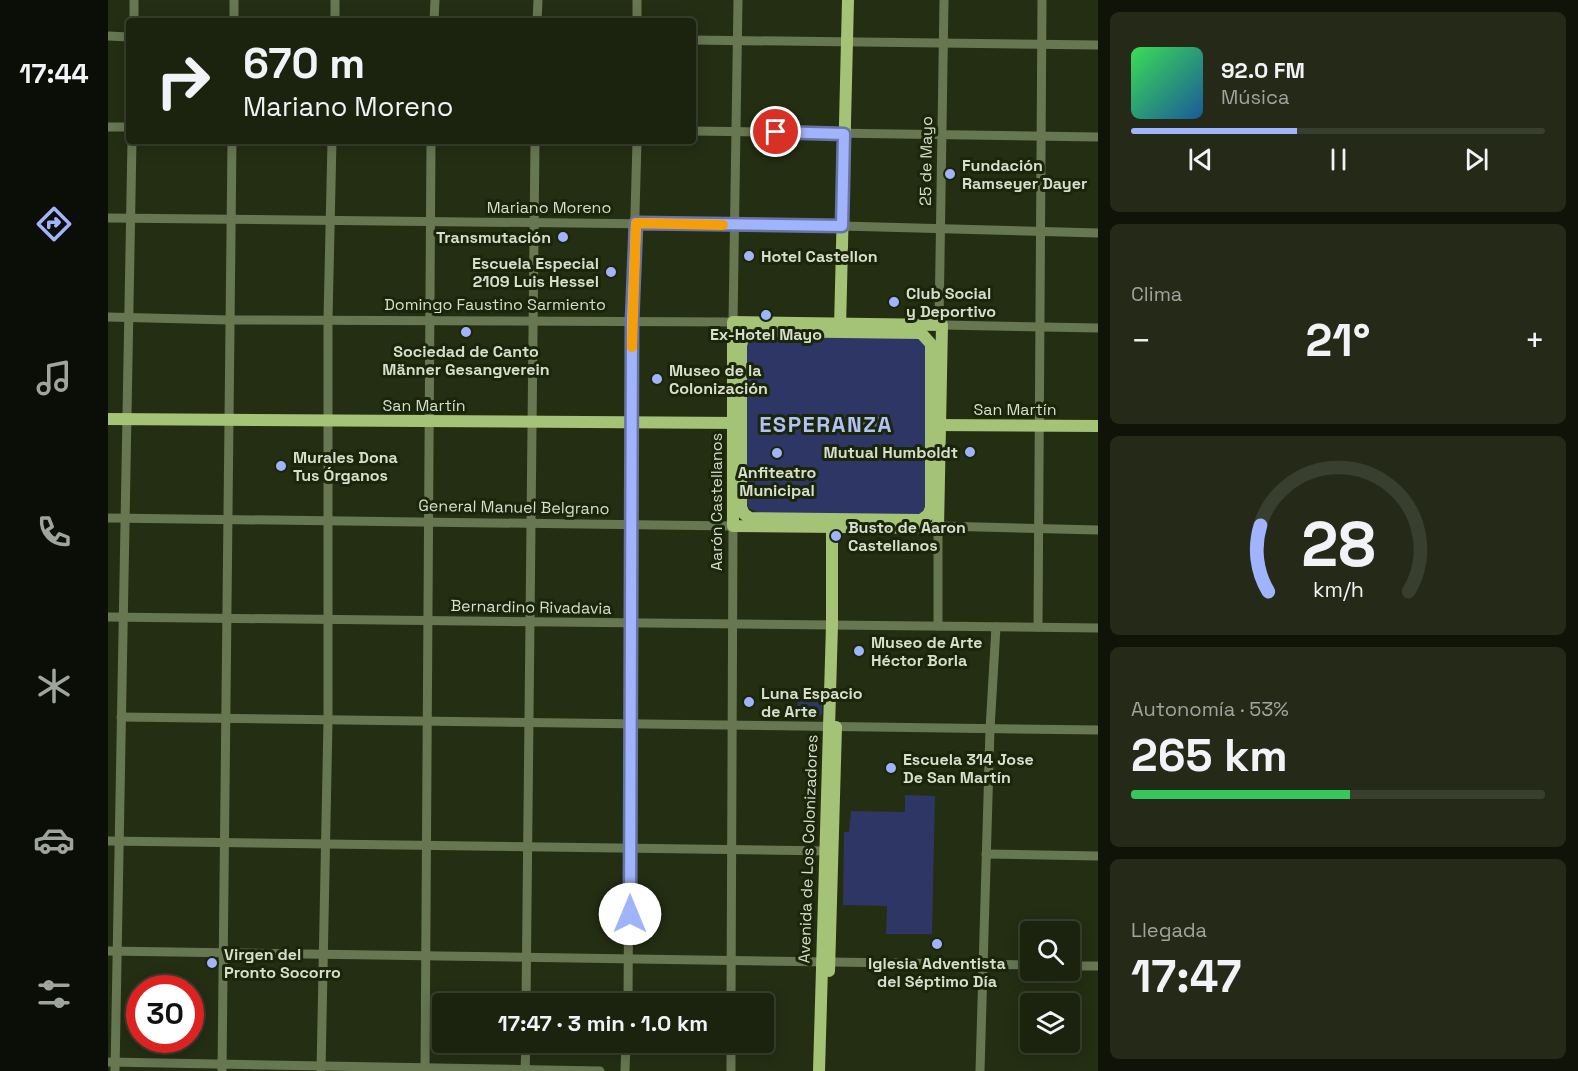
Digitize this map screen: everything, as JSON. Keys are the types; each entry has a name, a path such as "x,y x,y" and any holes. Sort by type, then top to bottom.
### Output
{"main road":[{"path":"836,327 843,41 841,0"},
{"path":"843,41 848,0"},
{"name":"Domingo Faustino Sarmiento","path":"733,322 921,333 931,344"},
{"name":"Aarón Castellanos","path":"733,322 741,507"},
{"name":"Domingo Faustino Sarmiento","path":"754,331 940,324"},
{"name":"25 de Mayo","path":"924,518 931,508 940,324"},
{"name":"Aarón Castellanos","path":"733,526 741,345 744,336 754,331"},
{"name":"25 de Mayo","path":"931,344 939,527"},
{"name":"San Martín","path":"108,419 737,423"},
{"name":"San Martín","path":"936,425 1098,426"},
{"name":"General Manuel Belgrano","path":"741,507 744,514 750,518 836,524 939,527"},
{"name":"General Manuel Belgrano","path":"733,526 836,524 924,518"},
{"name":"Avenida de Los Colonizadores","path":"819,1071 825,961 836,625 836,524"},
{"name":"Avenida de Los Colonizadores","path":"825,961 827,1071"}],"street":[{"path":"134,0 134,18"},
{"path":"234,0 234,18"},
{"path":"335,0 335,18"},
{"path":"434,18 435,0"},
{"path":"537,18 538,0"},
{"path":"637,0 637,18"},
{"name":"Aarón Castellanos","path":"733,322 738,0"},
{"name":"25 de Mayo","path":"940,324 944,0"},
{"path":"1038,627 1042,0"},
{"path":"108,36 126,37"},
{"path":"696,40 1098,45"},
{"path":"108,127 126,127"},
{"path":"696,131 1098,137"},
{"path":"132,144 119,842 113,951 113,1065 600,1071"},
{"path":"222,1067 229,220 232,144"},
{"path":"321,1068 328,720 328,319 332,144"},
{"path":"425,1070 428,956 431,144"},
{"path":"526,993 535,144"},
{"path":"628,993 632,322 637,144"},
{"name":"Mariano Moreno","path":"108,218 838,226 1098,233"},
{"name":"Domingo Faustino Sarmiento","path":"108,317 229,320 733,322"},
{"name":"Domingo Faustino Sarmiento","path":"940,324 1098,328"},
{"name":"General Manuel Belgrano","path":"108,518 733,526"},
{"name":"Aarón Castellanos","path":"731,993 733,526"},
{"name":"25 de Mayo","path":"938,626 939,527"},
{"name":"General Manuel Belgrano","path":"939,527 1098,530"},
{"name":"Bernardino Rivadavia","path":"108,617 1098,628"},
{"path":"980,1071 990,729 996,627"},
{"path":"121,717 1098,730"},
{"path":"108,841 828,851"},
{"path":"986,854 1098,856"},
{"path":"113,951 1020,965"},
{"path":"1080,966 1098,966"},
{"path":"525,1070 526,1053"},
{"path":"625,1071 626,1053"},
{"path":"731,1053 731,1071"}],"shaded area":[{"path":"918,336 926,343 927,501 924,511 916,515 759,513 749,508 746,503 746,345 750,337"},
{"path":"861,417 877,417 882,420 883,425 877,430 861,430"},
{"path":"798,690 822,690 820,716 797,716"},
{"path":"905,795 935,796 932,934 886,934 887,906 843,905 844,832 849,832 851,811 905,812"}],"slow traffic":[{"path":"632,347 636,223 723,225"}],"place":[{"name":"Fundación Ramseyer Dayer","path":"950,174"},
{"name":"Transmutación","path":"563,237"},
{"name":"Hotel Castellon","path":"749,256"},
{"name":"Escuela Especial 2109 Luis Hessel","path":"611,272"},
{"name":"Club Social y Deportivo","path":"894,302"},
{"name":"Ex-Hotel Mayo","path":"766,315"},
{"name":"Sociedad de Canto Männer Gesangverein","path":"466,332"},
{"name":"Museo de la Colonización","path":"657,379"},
{"name":"Mutual Humboldt","path":"970,452"},
{"name":"Anfiteatro Municipal","path":"777,453"},
{"name":"Murales Dona Tus Órganos","path":"281,466"},
{"name":"Busto de Aaron Castellanos","path":"836,536"},
{"name":"Museo de Arte Héctor Borla","path":"859,651"},
{"name":"Luna Espacio de Arte","path":"749,702"},
{"name":"Escuela 314 Jose De San Martín","path":"891,768"},
{"name":"Iglesia Adventista del Séptimo Día","path":"937,944"},
{"name":"Virgen del Pronto Socorro","path":"212,963"}],"district":[{"name":"ESPERANZA","path":"826,424"}],"route":[{"path":"630,914 632,322 636,223 842,226 844,134 776,132"}]}
